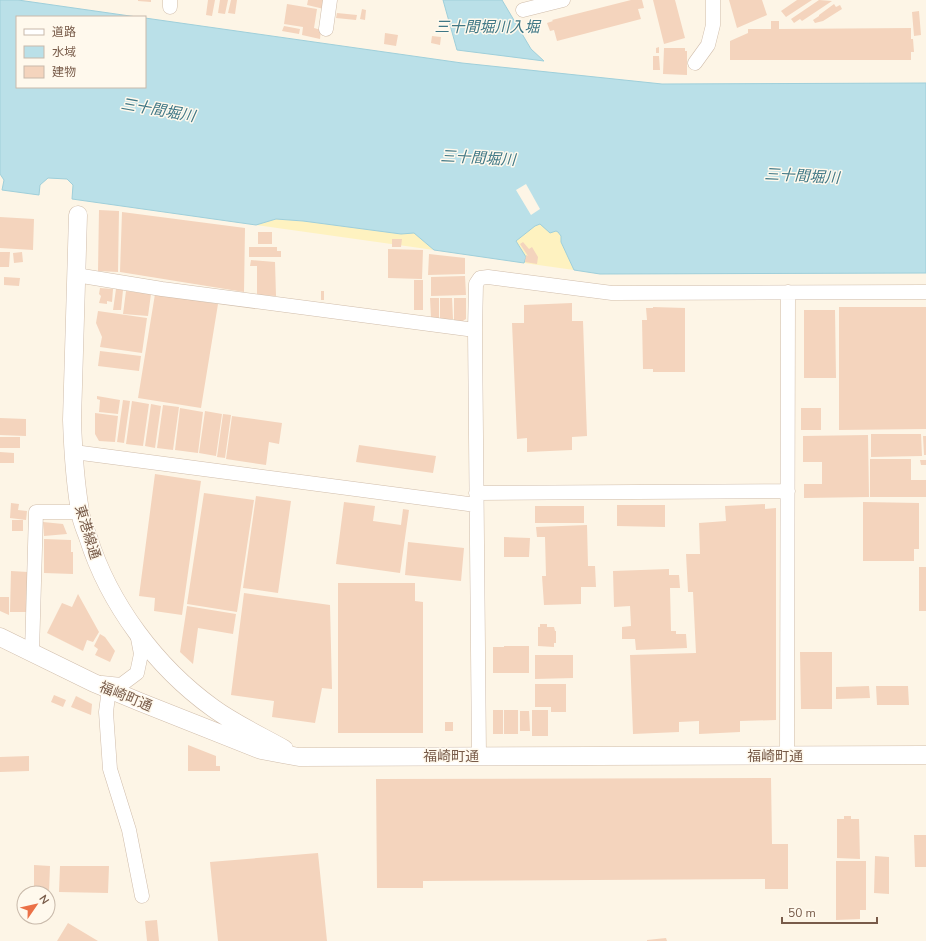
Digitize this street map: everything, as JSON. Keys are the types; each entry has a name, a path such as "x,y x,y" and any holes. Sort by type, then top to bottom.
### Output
{"street":[{"path":"326,29 330,0"},
{"path":"524,10 563,0"},
{"path":"695,63 708,44 713,25 712,0"},
{"name":"東港線通","path":"78,215 72,420 80,512 93,554 109,588 137,632 152,652 195,694 221,713 299,757"},
{"path":"76,275 170,290 475,330"},
{"path":"479,756 475,330 476,284 480,278 488,277 612,293 926,292"},
{"path":"787,756 788,292"},
{"path":"74,452 476,499 788,491"},
{"path":"32,652 36,512 80,512"},
{"path":"137,632 141,654 137,673 121,685 101,686 106,712 110,769 130,830 142,896"},
{"name":"福崎町通","path":"0,637 101,686 261,750 299,757 926,755"}],"sand":[{"path":"276,219 303,221 401,234 414,233 434,250 256,225"},
{"path":"540,224 558,232 561,236 561,242 574,270 524,263 525,257 516,241 535,226"}],"water":[{"name":"三十間堀川","path":"0,0 18,0 130,16 16,16 16,88 146,88 146,18 462,63 662,84 926,83 926,273 600,274 574,270 561,242 561,236 556,231 550,233 540,224 535,226 516,241 526,257 524,263 434,250 414,233 401,234 303,221 276,219 256,225 72,199 73,185 67,179 48,178 40,185 39,195 2,190 4,180 0,174"},
{"name":"三十間堀川入堀","path":"443,0 502,0 531,49 544,61 457,50"}],"pier":[{"path":"526,184 540,209 531,215 516,190"}],"building":[{"path":"151,0 151,2 138,1"},
{"path":"208,0 215,0 212,16 206,15"},
{"path":"220,0 228,0 225,14 218,13"},
{"path":"231,0 237,0 235,14 228,13"},
{"path":"308,0 325,0 324,9 307,5"},
{"path":"631,0 642,0 644,8 638,9 641,19 557,41 554,30 550,31 547,23 553,21 552,20"},
{"path":"653,0 675,0 685,38 664,44"},
{"path":"729,0 762,0 767,15 737,28"},
{"path":"797,0 812,0 786,17 781,11"},
{"path":"819,0 832,1 802,21 800,19 794,23 791,19"},
{"path":"287,4 317,9 314,28 321,30 320,39 302,35 303,27 284,24"},
{"path":"834,4 836,7 840,5 842,9 823,21 815,23 813,20"},
{"path":"362,9 366,10 365,20 360,19"},
{"path":"919,11 921,35 914,36 912,12"},
{"path":"337,13 357,15 356,20 336,18"},
{"path":"771,21 779,21 779,29 911,28 911,39 913,39 914,52 911,52 911,60 730,60 730,41 748,33 748,29 771,29"},
{"path":"284,26 300,29 299,34 282,31"},
{"path":"385,33 398,35 396,46 384,44"},
{"path":"432,36 441,37 440,45 431,43"},
{"path":"659,47 659,53 656,53 656,48"},
{"path":"664,48 685,48 685,51 687,51 687,75 663,74"},
{"path":"653,56 659,56 660,70 653,70"},
{"path":"99,210 119,211 118,272 98,271"},
{"path":"122,212 245,228 244,292 120,272"},
{"path":"0,217 34,219 33,250 0,248"},
{"path":"258,232 272,232 272,244 258,244"},
{"path":"392,239 402,239 401,247 392,247"},
{"path":"523,242 529,249 532,247 538,257 537,264 525,262 526,255 528,256 520,244"},
{"path":"249,247 277,247 277,251 281,251 281,257 249,257"},
{"path":"388,249 423,250 422,279 388,278"},
{"path":"0,252 10,252 9,267 0,267"},
{"path":"22,252 23,262 14,263 13,253"},
{"path":"429,254 465,258 465,274 428,275"},
{"path":"251,260 275,262 276,296 257,295 257,266 250,266"},
{"path":"465,276 466,295 431,296 431,277"},
{"path":"4,277 20,278 19,286 4,285"},
{"path":"414,280 423,280 423,310 414,310"},
{"path":"100,288 113,289 112,302 107,301 107,304 99,303 101,296 99,294"},
{"path":"116,289 123,290 121,310 113,310"},
{"path":"126,291 151,294 148,316 123,314"},
{"path":"321,291 324,291 324,300 321,300"},
{"path":"155,294 218,304 201,408 138,398"},
{"path":"430,298 439,298 439,318 431,318"},
{"path":"440,298 452,298 453,319 440,319"},
{"path":"454,298 466,298 466,319 461,322 454,322"},
{"path":"572,303 572,321 583,321 587,436 572,437 572,450 527,452 527,438 517,439 512,323 524,323 524,305"},
{"path":"839,307 926,307 926,429 839,430"},
{"path":"646,308 685,308 685,372 653,372 653,369 643,369 642,320 647,320"},
{"path":"804,310 835,310 836,378 804,378"},
{"path":"98,311 147,318 142,353 100,347 102,337 96,323"},
{"path":"100,351 141,356 139,371 98,366"},
{"path":"97,396 120,400 118,414 99,412 100,400 97,399"},
{"path":"123,400 130,401 124,443 117,442"},
{"path":"132,401 149,404 143,446 126,444"},
{"path":"151,404 161,406 155,448 145,446"},
{"path":"163,405 179,407 173,450 157,448"},
{"path":"180,408 203,412 198,453 175,450"},
{"path":"801,408 821,408 821,430 801,430"},
{"path":"205,411 222,414 216,456 199,453"},
{"path":"95,413 118,416 115,442 99,441 95,434"},
{"path":"223,414 231,415 225,458 217,457"},
{"path":"232,416 282,423 279,444 269,442 266,465 226,459"},
{"path":"0,418 26,419 26,436 0,435"},
{"path":"871,434 921,434 922,456 871,457"},
{"path":"868,435 869,497 804,498 804,484 822,484 822,462 803,462 803,436"},
{"path":"923,436 926,436 926,455 924,455"},
{"path":"0,437 20,437 20,448 0,448"},
{"path":"359,445 436,456 433,473 356,462"},
{"path":"0,452 14,453 14,463 0,463"},
{"path":"870,459 911,459 911,480 926,480 926,497 870,497"},
{"path":"920,460 926,460 926,465 921,465"},
{"path":"155,474 201,481 182,615 154,611 155,598 139,596"},
{"path":"204,493 254,500 237,612 187,604"},
{"path":"256,496 291,501 278,593 243,588"},
{"path":"344,502 375,506 373,521 401,525 403,509 409,510 400,573 336,564"},
{"path":"863,502 919,503 919,549 914,549 914,561 863,561"},
{"path":"11,503 19,504 18,510 27,511 26,520 10,518"},
{"path":"765,504 765,509 776,508 776,720 740,721 740,732 699,734 699,721 679,722 679,732 633,734 630,655 696,653 693,592 688,592 686,554 700,554 699,523 726,521 725,506"},
{"path":"617,505 665,505 665,527 617,526"},
{"path":"535,506 584,506 584,523 535,523"},
{"path":"12,520 23,520 23,531 12,531"},
{"path":"43,522 63,524 67,534 44,536"},
{"path":"587,525 588,566 595,566 596,587 581,587 581,604 544,605 542,576 546,576 545,537 537,537 536,527"},
{"path":"504,537 530,538 529,557 504,557"},
{"path":"44,539 71,540 71,552 73,552 73,574 44,573"},
{"path":"408,542 464,548 461,581 405,575"},
{"path":"919,567 926,567 926,611 919,611"},
{"path":"669,569 669,575 679,575 680,588 670,588 671,631 676,631 676,634 686,634 687,648 636,650 635,639 622,639 622,627 631,626 630,606 614,607 613,571"},
{"path":"11,571 28,572 27,612 10,612"},
{"path":"338,583 415,583 415,601 423,602 423,733 338,733"},
{"path":"244,593 330,605 332,689 322,688 315,723 272,717 274,701 231,695"},
{"path":"78,594 99,632 93,642 87,640 83,651 47,633 62,603 72,607"},
{"path":"0,597 9,597 9,615 0,611"},
{"path":"187,606 236,614 233,634 198,628 193,664 180,652"},
{"path":"540,624 547,624 547,627 554,627 556,631 556,643 554,643 554,647 538,646 538,627 540,627"},
{"path":"100,634 105,637 115,651 110,662 95,655 98,649 94,646"},
{"path":"529,646 529,673 493,673 493,647"},
{"path":"800,652 832,652 832,709 801,709"},
{"path":"535,655 573,655 573,678 535,679"},
{"path":"535,684 566,684 566,712 551,712 551,707 535,707"},
{"path":"869,686 870,698 836,699 836,687"},
{"path":"876,686 908,686 909,705 877,705"},
{"path":"54,695 66,700 63,707 51,702"},
{"path":"76,696 92,704 91,715 71,707"},
{"path":"493,710 503,710 503,734 493,734"},
{"path":"504,710 518,710 518,734 504,734"},
{"path":"532,710 548,710 548,736 532,736"},
{"path":"520,711 529,711 530,731 520,731"},
{"path":"445,722 453,722 453,731 445,731"},
{"path":"188,745 216,756 216,766 220,766 220,771 188,771"},
{"path":"29,756 29,771 0,772 0,757"},
{"path":"771,778 772,844 788,844 788,889 765,889 765,879 423,881 423,888 377,888 376,779"},
{"path":"844,816 851,816 851,819 859,819 860,859 837,858 837,819 844,819"},
{"path":"914,835 926,835 926,867 915,867"},
{"path":"318,853 327,941 218,941 210,862"},
{"path":"875,856 889,857 889,894 874,893"},
{"path":"836,861 866,861 866,910 860,910 860,919 836,920"},
{"path":"34,865 50,866 49,885 34,885"},
{"path":"60,866 109,866 108,893 59,892"},
{"path":"157,920 159,941 147,941 145,921"},
{"path":"68,923 98,941 57,941"},
{"path":"666,938 667,941 647,941 647,940"}]}
